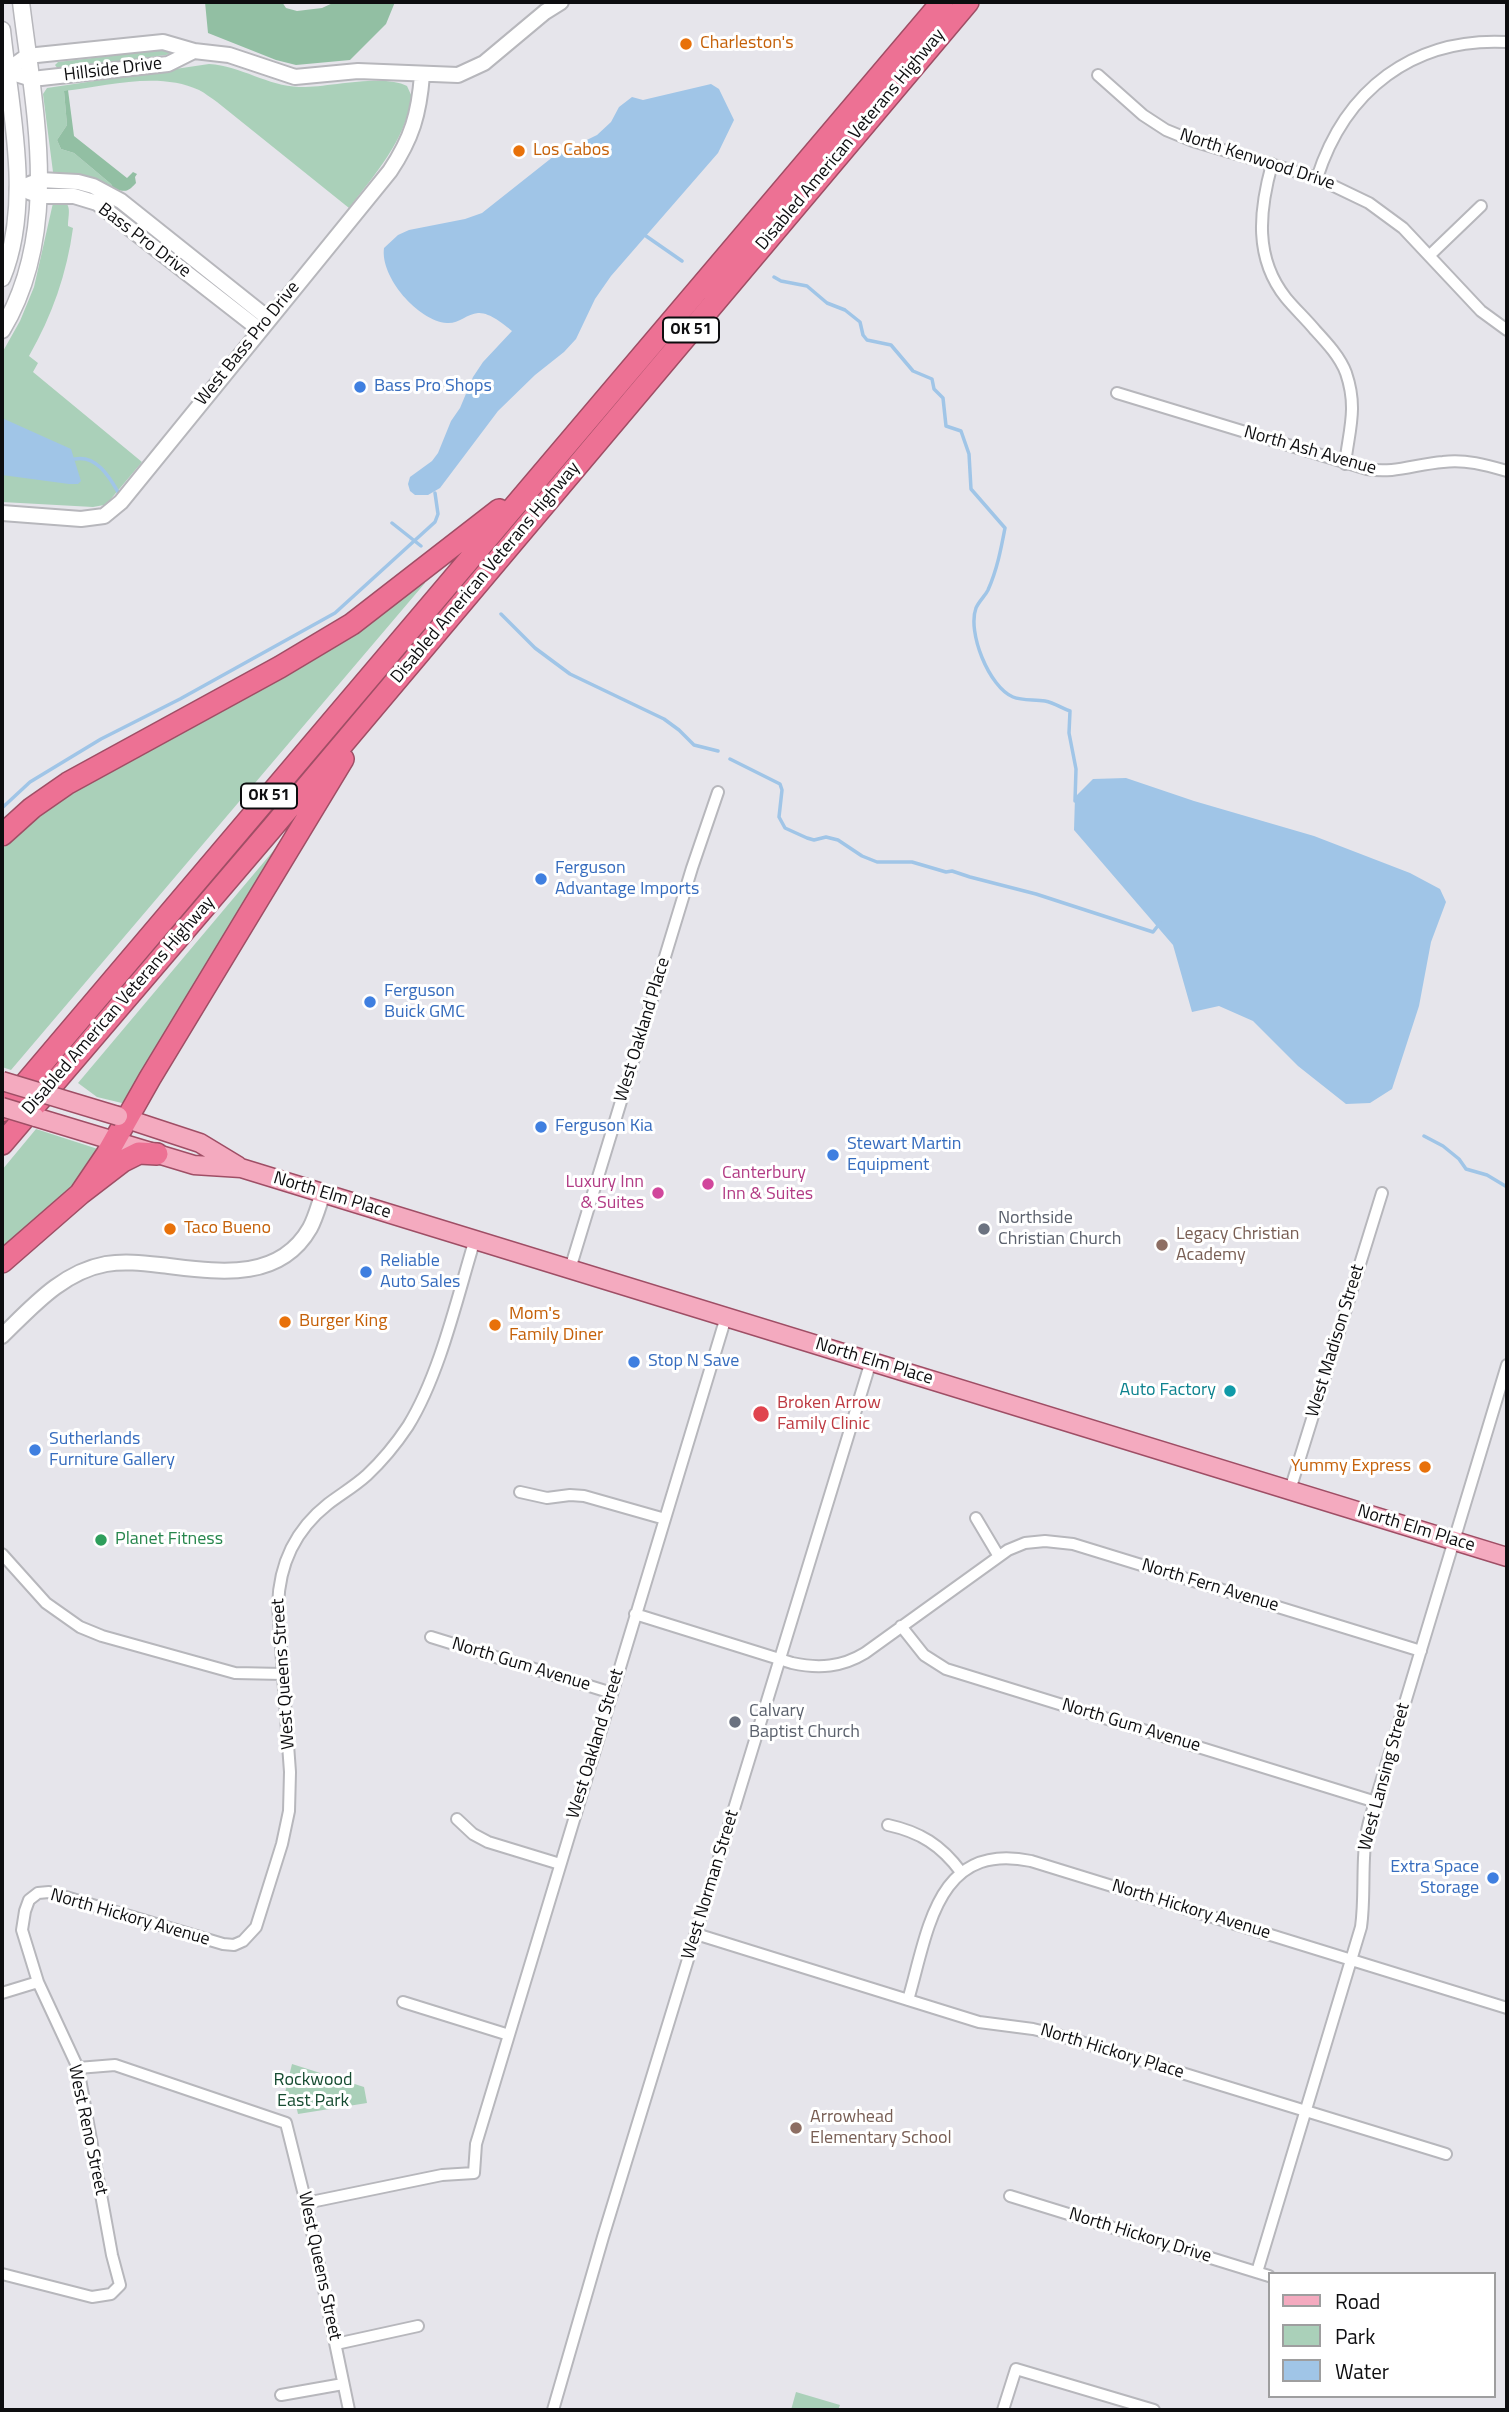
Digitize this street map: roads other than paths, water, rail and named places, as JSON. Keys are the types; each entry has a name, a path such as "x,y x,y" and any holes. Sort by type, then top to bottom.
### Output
{"highway":[{"name":"Disabled American Veterans Highway","path":"2,1109 942,2"},
{"name":"Disabled American Veterans Highway","path":"2,1144 968,2"},
{"path":"2,835 32,808 68,783 280,667 352,624 536,481"},
{"path":"80,1194 108,1139 294,842 371,710"},
{"path":"2,1262 80,1194 132,1155 148,1152 157,1154"}],"main road":[{"path":"2,330 10,316 29,264 37,228 40,188 32,79 21,2"},
{"path":"2,30 15,142 17,189 17,216 2,278"},
{"name":"North Elm Place","path":"2,1081 200,1143 241,1168"},
{"name":"North Elm Place","path":"2,1109 194,1165 241,1168 1507,1557"}],"street":[{"name":"Hillside Drive","path":"6,71 27,56 163,41 194,51 229,55 295,77 358,71 458,75 495,54 561,2"},
{"path":"1317,178 1340,125 1360,99 1387,75 1416,58 1443,48 1472,42 1507,42"},
{"name":"Hillside Drive","path":"6,71 32,79 168,64 194,51"},
{"name":"West Bass Pro Drive","path":"2,513 81,519 104,516 121,502 390,171 404,150 419,108 422,75"},
{"name":"North Kenwood Drive","path":"1098,75 1143,115 1166,130 1193,141 1317,178 1386,214 1430,255 1480,312 1507,330"},
{"path":"1272,164 1262,206 1261,236 1265,257 1276,284 1327,343 1346,371 1352,394 1353,415 1345,464"},
{"name":"Bass Pro Drive","path":"17,189 40,188 97,204 264,324"},
{"path":"1430,255 1481,206"},
{"name":"North Ash Avenue","path":"1117,393 1375,471 1390,472 1431,463 1458,461 1474,462 1507,471"},
{"name":"West Oakland Place","path":"570,1269 718,792"},
{"name":"West Madison Street","path":"1290,1490 1382,1192"},
{"path":"2,1336 60,1283 79,1272 95,1267 129,1262 209,1270 259,1269 280,1259 296,1247 312,1224 323,1193"},
{"name":"West Queens Street","path":"234,1945 247,1938 256,1927 287,1819 290,1772 278,1591 284,1563 303,1528 316,1514 354,1486 381,1461 410,1422 430,1378 475,1240"},
{"name":"West Oakland Street","path":"306,2203 442,2175 474,2173 476,2144 726,1317"},
{"name":"West Norman Street","path":"553,2410 599,2249 871,1361"},
{"name":"West Lansing Street","path":"1257,2272 1352,1960 1363,1915 1365,1843 1376,1802 1507,1365"},
{"path":"520,1492 547,1498 584,1496 665,1519"},
{"path":"975,1518 998,1555"},
{"name":"North Fern Avenue","path":"635,1614 813,1667 838,1665 857,1657 998,1555 1018,1545 1055,1541 1073,1544 1421,1651"},
{"path":"2,1554 46,1603 80,1627 102,1636 235,1673 283,1674"},
{"name":"North Gum Avenue","path":"901,1626 924,1655 946,1669 1376,1802"},
{"name":"North Gum Avenue","path":"431,1637 612,1693"},
{"path":"457,1819 473,1834 488,1842 560,1864"},
{"path":"888,1825 911,1830 922,1836 943,1852 961,1872 949,1884 938,1902 908,2000"},
{"name":"North Hickory Avenue","path":"961,1872 990,1858 1010,1857 1031,1861 1507,2008"},
{"name":"North Hickory Avenue","path":"29,1900 38,1893 49,1892 208,1940 234,1945"},
{"name":"West Reno Street","path":"2,2274 92,2297 111,2294 120,2285 118,2269 112,2255 78,2068 38,1982 22,1930 24,1911 29,1900"},
{"name":"North Hickory Place","path":"696,1934 988,2024 1049,2032 1446,2154"},
{"path":"2,1993 38,1982"},
{"path":"402,2002 509,2035"},
{"name":"West Queens Street","path":"78,2068 116,2065 286,2123 306,2203 349,2410"},
{"name":"North Hickory Drive","path":"1010,2196 1268,2276"},
{"path":"335,2344 418,2326"},
{"path":"1003,2410 1016,2369 1154,2410"},
{"path":"281,2395 343,2384"}],"water":[{"path":"711,84 719,89 734,120 718,153 611,276 595,299 576,339 498,411 440,488 428,495 415,495 408,484 410,477 432,461 438,453 473,377 512,331 482,313 447,323 424,315 403,296 395,284 384,259 384,248 398,235 409,230 482,213 554,156 597,135 611,122 619,107 632,97 643,100"},
{"path":"2,418 71,449 81,481 78,484 69,484 2,475"},
{"path":"1126,778 1314,836 1410,873 1440,889 1446,902 1431,942 1419,1006 1392,1089 1370,1103 1346,1104 1298,1066 1253,1021 1219,1006 1192,1012 1173,945 1074,830 1075,797 1093,779"}],"waterway":[{"path":"646,236 682,261"},
{"path":"774,277 807,286 827,303 845,310 860,322 867,340 891,345 913,371 932,379 934,389 943,398 946,426 961,431 969,454 971,489 1005,528 991,582 976,608 974,618 977,644 988,671 1004,691 1013,697 1045,701 1070,711 1069,733 1076,769 1075,801"},
{"path":"75,459 95,463 106,473 118,492"},
{"path":"2,808 30,782 101,739 180,699 335,613 435,522 438,514 435,493"},
{"path":"392,523 421,546"},
{"path":"501,614 535,648 570,674 664,719 694,745 718,751"},
{"path":"730,759 780,784 782,790 779,817 785,828 807,838 814,840 826,837 838,840 862,856 877,862 912,862 946,872 952,871 1036,894 1153,932 1160,923"},
{"path":"1424,1136 1443,1146 1459,1159 1466,1169 1487,1175 1507,1187"}],"place":[{"name":"Charleston's","path":"686,44"},
{"name":"Los Cabos","path":"519,151"},
{"name":"Bass Pro Shops","path":"360,387"},
{"name":"Ferguson Advantage Imports","path":"541,879"},
{"name":"Ferguson Buick GMC","path":"370,1002"},
{"name":"Ferguson Kia","path":"541,1127"},
{"name":"Stewart Martin Equipment","path":"833,1155"},
{"name":"Canterbury Inn & Suites","path":"708,1184"},
{"name":"Luxury Inn & Suites","path":"658,1193"},
{"name":"Taco Bueno","path":"170,1229"},
{"name":"Northside Christian Church","path":"984,1229"},
{"name":"Legacy Christian Academy","path":"1162,1245"},
{"name":"Reliable Auto Sales","path":"366,1272"},
{"name":"Burger King","path":"285,1322"},
{"name":"Mom's Family Diner","path":"495,1325"},
{"name":"Stop N Save","path":"634,1362"},
{"name":"Auto Factory","path":"1230,1391"},
{"name":"Broken Arrow Family Clinic","path":"761,1414"},
{"name":"Sutherlands Furniture Gallery","path":"35,1450"},
{"name":"Yummy Express","path":"1425,1467"},
{"name":"Planet Fitness","path":"101,1540"},
{"name":"Calvary Baptist Church","path":"735,1722"},
{"name":"Extra Space Storage","path":"1493,1878"},
{"name":"Arrowhead Elementary School","path":"796,2128"}],"park label":[{"name":"Rockwood East Park","path":"313,2091"}]}
